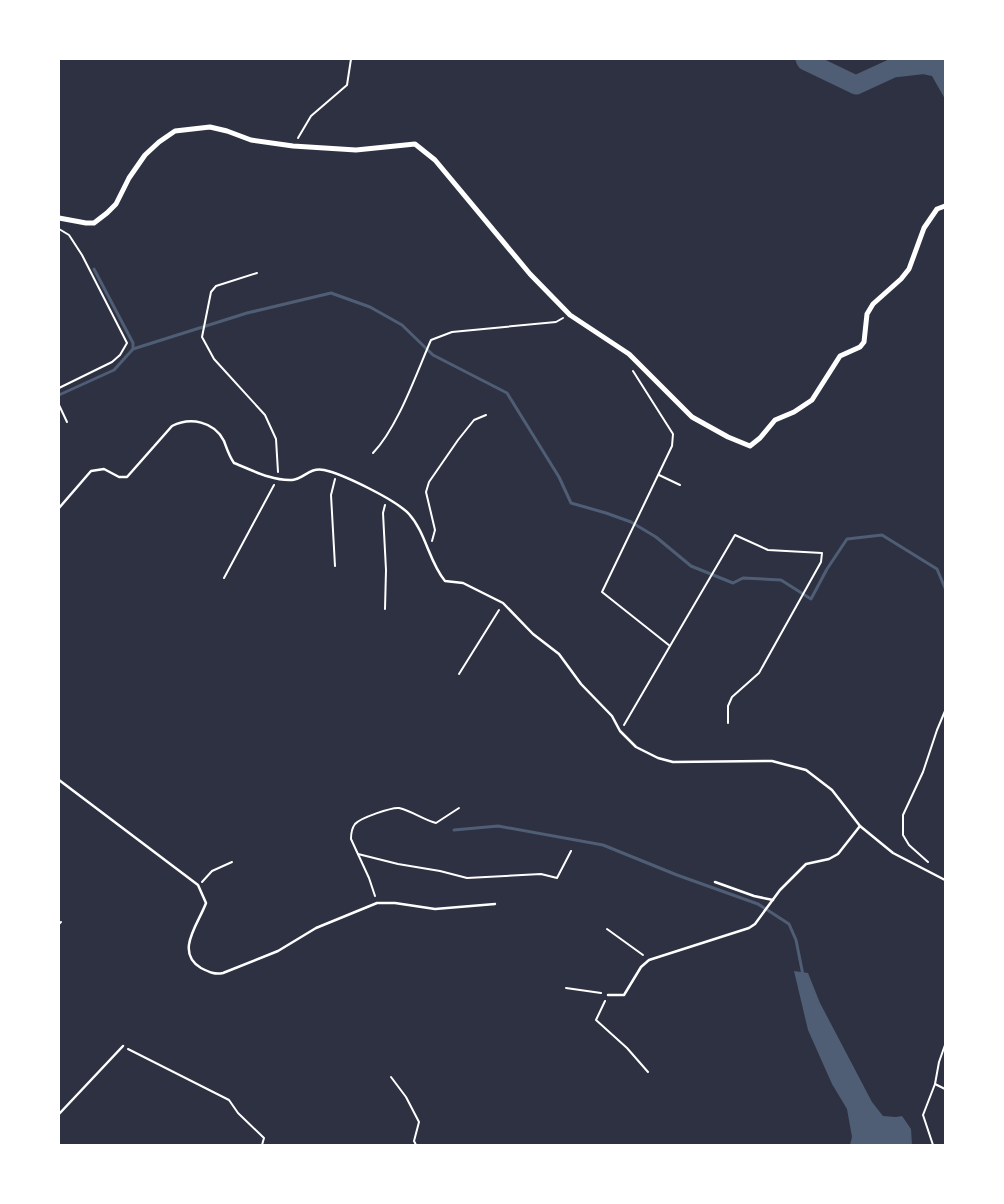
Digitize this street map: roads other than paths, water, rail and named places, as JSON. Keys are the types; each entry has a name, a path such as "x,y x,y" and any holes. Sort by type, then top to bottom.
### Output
{"street":[{"path":"59,218 94,223 116,204 129,178 145,155 175,131 210,127 251,140 293,146 356,150 415,144 435,160 530,274 570,315 629,354 692,417 728,437 750,446 776,420 794,412 812,400 840,356 860,348 864,342 867,314 873,304 901,279 909,269 924,228 936,209 945,206"}],"lane":[{"path":"59,508 91,471 104,469 119,477 127,478 172,426 187,420 207,424 218,432 234,463 266,476 294,480 312,470 324,470 336,474 401,506 410,515 445,581 463,583 503,603 533,634 559,654 581,684 612,716 620,731 636,747 658,758 673,762 772,761 806,770 832,790 860,826 893,853 945,880"},
{"path":"59,780 198,885 206,903 188,946 189,956 198,966 217,974 278,951 316,928 377,903 395,903 435,909 495,904"},
{"path":"608,994 624,995 641,967 649,960 749,928 755,924 780,890 806,864 829,859 838,854 860,826"},
{"path":"714,882 754,896 773,900"},
{"path":"59,1114 123,1046"}],"water":[{"path":"894,59 945,59 945,99 932,76 893,68"},
{"path":"794,971 808,973 820,1003 872,1102 883,1116 902,1116 911,1129 912,1145 850,1145 852,1137 847,1109 832,1084 808,1030"}],"waterway":[{"path":"805,59 856,85 893,68 945,62"},
{"path":"94,269 133,343 133,349"},
{"path":"59,395 114,370 133,349 247,313 331,293 370,307 402,325 433,355 507,393 559,477 571,503 631,522 656,537 691,566 733,583 743,578 781,580 811,599 827,569 847,539 882,535 937,569 945,588"},
{"path":"454,830 498,826 603,845 677,875 758,904 789,924 796,940 803,975"}]}
